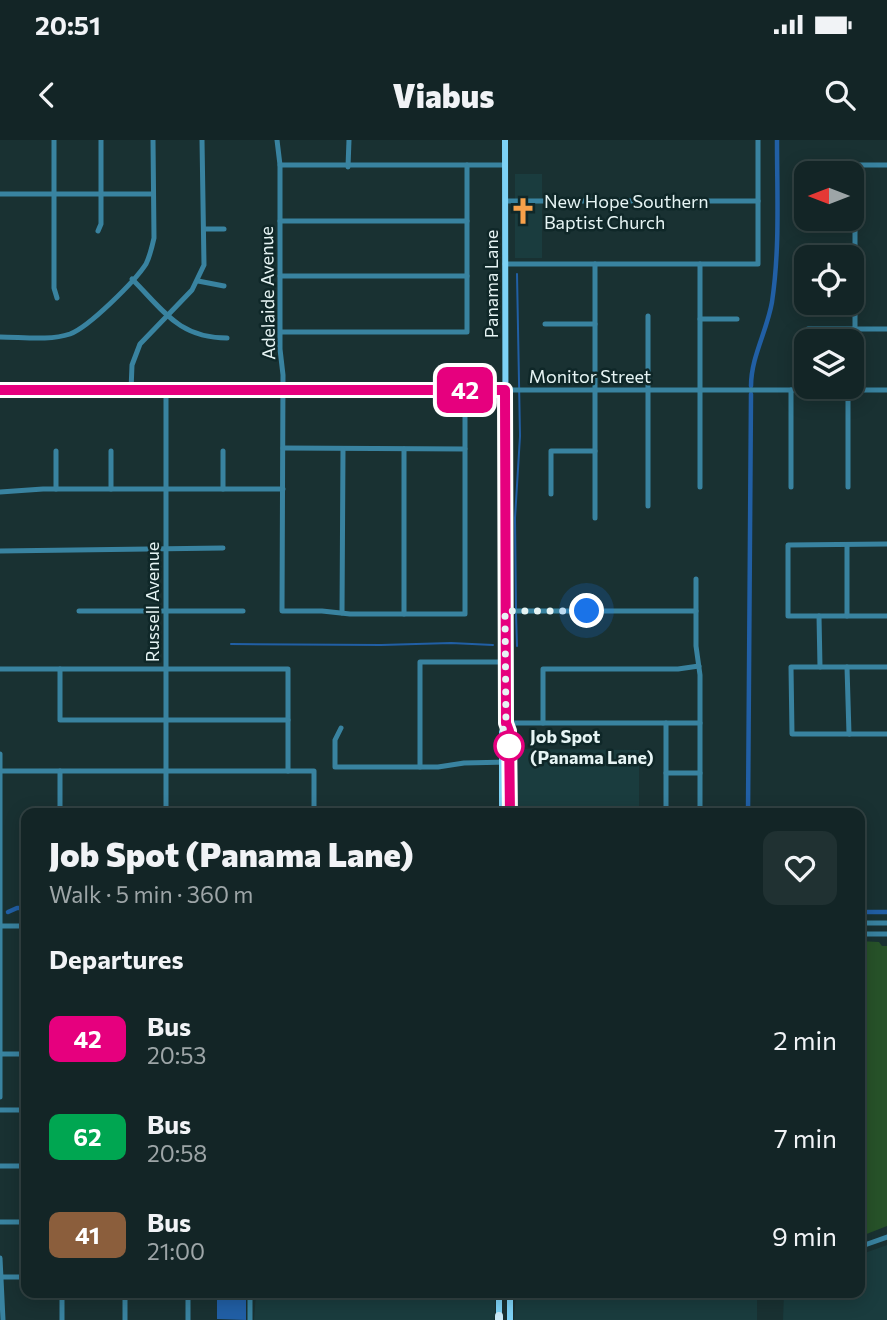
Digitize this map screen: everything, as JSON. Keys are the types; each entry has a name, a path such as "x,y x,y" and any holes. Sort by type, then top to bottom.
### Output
{"main road":[{"name":"Panama Lane","path":"502,808 509,731 506,723 505,611 505,140"},
{"name":"Panama Lane","path":"506,762 510,808"},
{"path":"499,1298 499,1319"},
{"path":"510,1298 510,1320"}],"street":[{"path":"54,140 54,288 57,298"},
{"path":"97,231 100,224 101,140"},
{"path":"0,337 55,337 77,331 89,323 144,267 153,246 153,140"},
{"path":"131,390 132,365 136,351 198,281 204,265 202,140"},
{"path":"348,167 349,140"},
{"path":"505,264 758,264 758,140"},
{"name":"Adelaide Avenue","path":"278,142 283,390 282,611 342,613"},
{"path":"280,165 505,165"},
{"path":"280,332 467,332 467,165"},
{"path":"864,165 887,165"},
{"path":"0,194 153,194"},
{"path":"505,201 758,201"},
{"path":"280,221 467,221"},
{"path":"204,229 224,229"},
{"path":"595,264 596,518"},
{"path":"700,264 700,488"},
{"path":"280,276 467,276"},
{"path":"132,279 183,328 198,335 227,338"},
{"path":"198,281 224,286"},
{"path":"855,315 855,329"},
{"path":"648,316 648,506"},
{"path":"700,319 737,319"},
{"path":"545,324 595,324"},
{"path":"864,329 887,329"},
{"name":"Monitor Street","path":"0,390 791,390"},
{"name":"Russell Avenue","path":"166,390 166,808"},
{"path":"343,449 342,613 465,614 465,390"},
{"path":"791,390 791,487"},
{"name":"Monitor Street","path":"864,390 887,390"},
{"path":"848,399 848,487"},
{"path":"283,449 465,449"},
{"path":"404,449 404,614"},
{"path":"56,451 56,489"},
{"path":"111,451 111,489"},
{"path":"223,451 223,489"},
{"path":"551,494 551,451 595,451"},
{"path":"0,492 56,489 283,489"},
{"path":"887,544 788,545 788,616 887,616"},
{"path":"846,545 846,616"},
{"path":"0,551 223,548"},
{"path":"696,579 700,808"},
{"path":"79,611 243,611"},
{"path":"505,611 696,611"},
{"path":"819,616 820,667"},
{"path":"420,767 420,662 506,662"},
{"path":"543,723 543,669 678,669 699,666"},
{"path":"887,667 791,667 792,734 887,734"},
{"path":"847,667 849,734"},
{"path":"0,669 288,669 288,771"},
{"path":"60,669 60,720 288,720"},
{"path":"506,723 700,723"},
{"path":"666,723 666,808"},
{"path":"341,728 335,740 335,767 420,767 506,762"},
{"path":"0,754 0,1097"},
{"path":"0,771 314,771 314,808"},
{"path":"60,771 60,808"},
{"path":"666,773 700,773"},
{"path":"865,923 887,923"},
{"path":"0,926 21,926"},
{"path":"865,934 887,934"},
{"path":"0,1054 21,1054"},
{"path":"0,1110 21,1110"},
{"path":"0,1166 21,1166"},
{"path":"0,1222 21,1222"},
{"path":"865,1245 887,1237"},
{"path":"0,1258 3,1320"},
{"path":"1,1277 21,1277"},
{"path":"62,1298 62,1320"},
{"path":"125,1298 125,1320"},
{"path":"188,1298 188,1320"},
{"path":"250,1298 250,1320"}],"shaded area":[{"path":"515,174 542,174 542,258 515,258"},
{"path":"516,749 639,750 639,808 516,808"},
{"path":"887,1245 887,1320 783,1320 784,1298 865,1298 865,1253"},
{"path":"256,1298 495,1298 494,1320 254,1320"},
{"path":"516,1298 757,1298 757,1320 514,1320"}],"green space":[{"path":"865,941 879,942 882,946 887,946 887,1226 865,1235"}],"water":[{"path":"217,1298 246,1298 246,1320 217,1319"}],"waterway":[{"path":"751,386 775,282 778,221 777,140"},
{"path":"516,609 515,518 520,436 517,274"},
{"path":"748,808 751,394"},
{"path":"516,614 517,646"},
{"path":"231,644 493,645"},
{"path":"8,912 21,908"},
{"path":"865,912 887,912"}],"bus line":[{"name":"42","path":"0,390 505,390 506,723 509,731 510,808"}],"place":[{"name":"New Hope Southern Baptist Church","path":"523,211"},
{"name":"Job Spot (Panama Lane)","path":"509,746"}],"route":[{"path":"509,746 502,747 502,732 506,723 505,611 587,611"}]}
